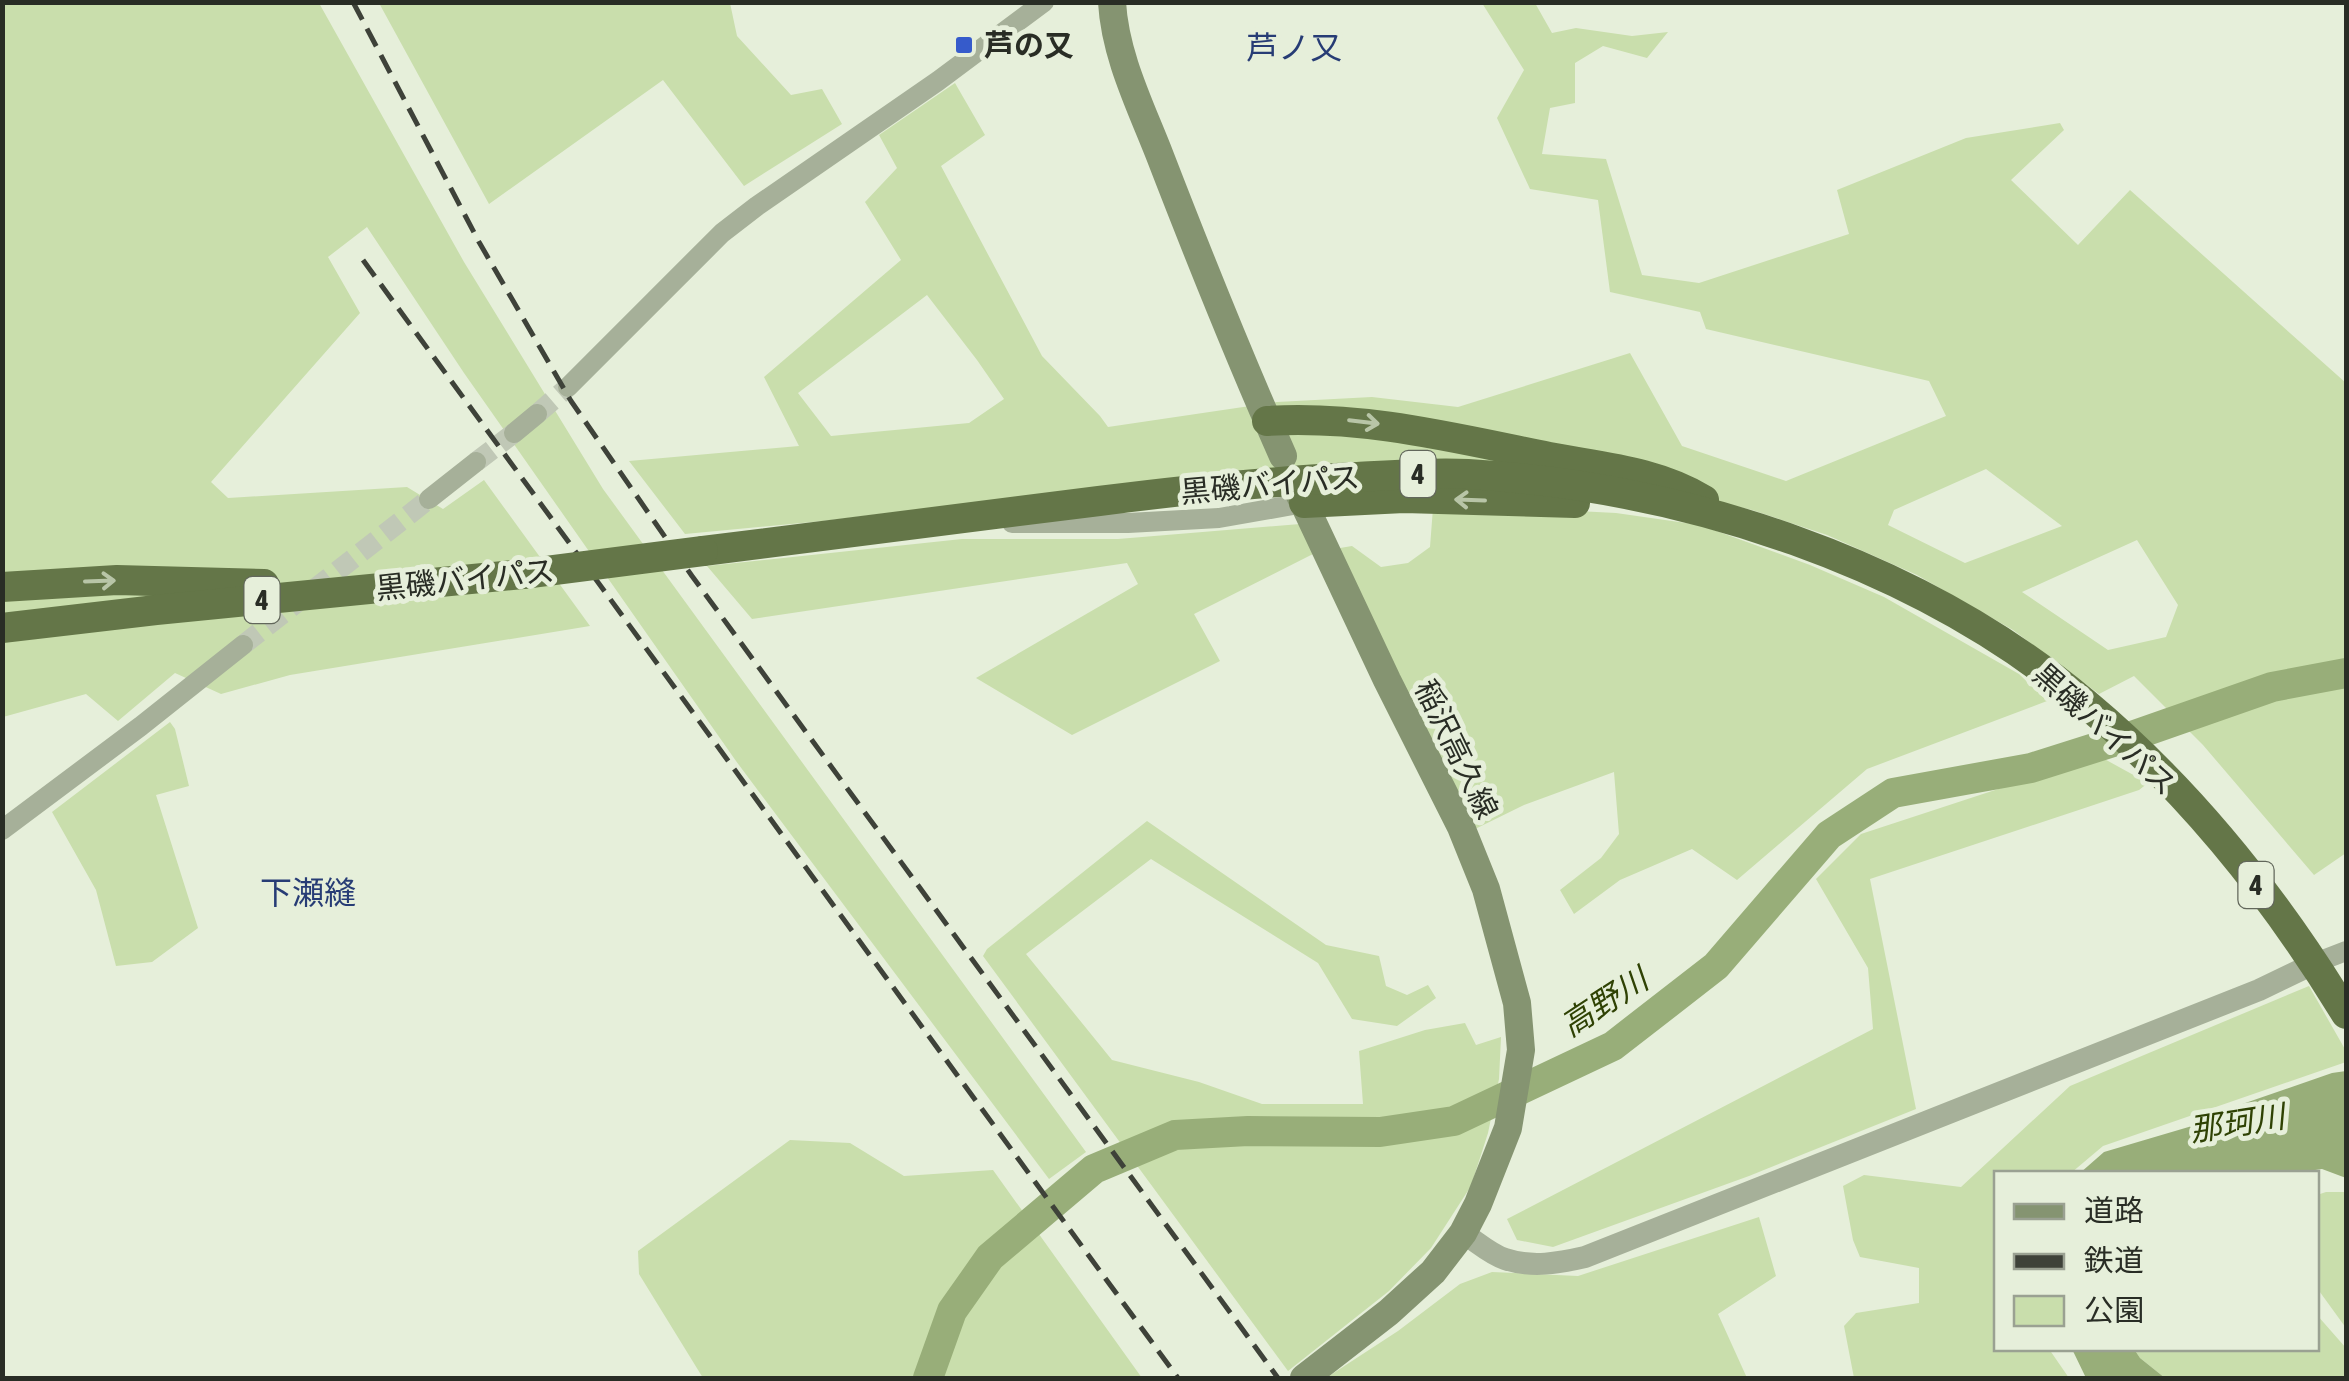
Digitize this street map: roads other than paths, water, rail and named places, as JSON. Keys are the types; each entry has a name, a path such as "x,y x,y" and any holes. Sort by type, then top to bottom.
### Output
{"highway":[{"name":"4","path":"1267,421 1308,418 1391,426 1632,472 1686,490 1722,517"},
{"name":"黒磯バイパス","path":"2,628 522,574 1223,486 1465,474 1591,487 1722,517 1825,551 1916,594 2010,648 2086,704 2154,766 2205,822 2315,963 2346,1014"},
{"name":"4","path":"1301,496 1570,502 1722,517"},
{"name":"4","path":"2,587 118,580 376,589"},
{"name":"4","path":"2,649 156,610"}],"main road":[{"path":"1112,2 1118,45 1193,241 1283,456"},
{"name":"稲沢高久線","path":"1301,496 1461,827 1486,889 1516,1003 1521,1050 1508,1128 1463,1233"},
{"path":"1304,1378 1433,1272 1463,1233"}],"street":[{"path":"568,387 698,256 757,206 1044,2"},
{"path":"514,433 537,414"},
{"path":"429,499 476,462"},
{"path":"943,521 1128,523 1219,518 1301,496"},
{"path":"2,830 243,646"},
{"path":"1463,1233 1504,1258 1534,1264 1558,1264 1585,1256 2259,990 2346,951"}],"water":[{"name":"那珂川","path":"2346,1071 2346,1178 2322,1169 2082,1171 2104,1152 2192,1126 2225,1110"},
{"path":"2073,1351 2135,1351 2165,1378 2086,1378"}],"waterway":[{"name":"高野川","path":"928,1378 952,1311 990,1257 1094,1169 1175,1135 1380,1132 1454,1121 1613,1046 1716,966 1829,835 1893,793 2031,768 2272,687 2346,673"}],"tunnel":[{"path":"537,414 568,387"},
{"path":"476,462 514,433"},
{"path":"243,645 429,499"}],"railway":[{"path":"353,2 479,242 571,401 692,576 1278,1378"},
{"path":"363,260 1178,1378"}],"place":[{"name":"芦の又","path":"964,45"}],"district":[{"name":"芦ノ又","path":"1294,47"},
{"name":"下瀬縫","path":"308,892"}]}
